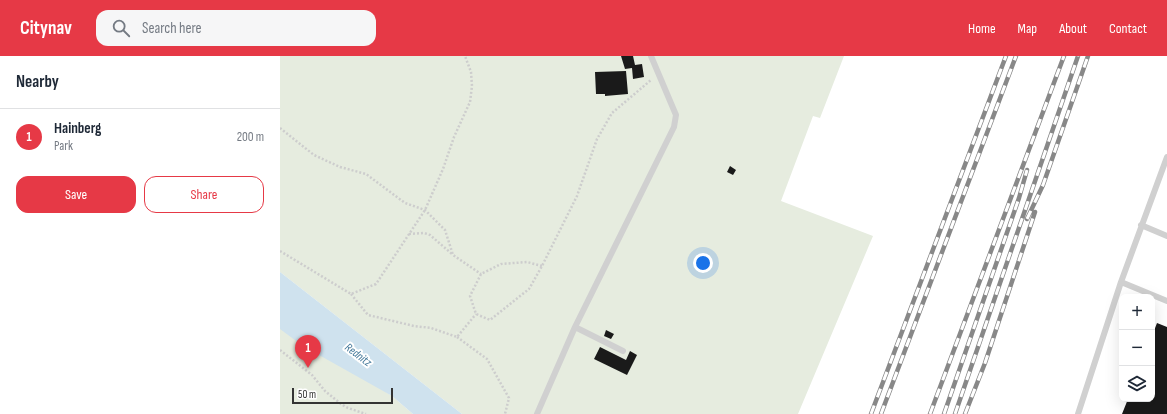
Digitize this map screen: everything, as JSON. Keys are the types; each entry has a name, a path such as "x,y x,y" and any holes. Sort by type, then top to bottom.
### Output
{"lane":[{"path":"537,414 575,327 674,127 676,115 651,56"},
{"path":"1078,414 1121,282 1167,157"},
{"path":"1141,225 1167,236"},
{"path":"1121,282 1167,301"},
{"path":"575,327 623,352"}],"path":[{"path":"351,294 376,284 425,210 443,168 454,137 470,102 472,86 469,65 465,56"},
{"path":"542,266 527,262 501,264 481,274 470,296 476,314 490,320 529,289 542,266 577,196 597,139 612,113 658,75"},
{"path":"280,128 314,155 340,167 366,174 405,203 425,210 445,230 453,254"},
{"path":"409,234 424,233 430,235 481,274"},
{"path":"280,251 351,294 368,315 414,326 431,328 457,337 487,359 509,398 505,414"},
{"path":"457,337 476,314"},
{"path":"280,350 312,375 325,391 341,404 366,414"}],"shaded area":[{"path":"280,56 844,56 820,118 813,116 781,201 873,236 798,414 462,414 280,272"},
{"path":"280,323 392,396 413,414 280,414"}],"water":[{"name":"Rednitz","path":"280,272 462,414 413,414 392,396 303,346 280,329"}],"building":[{"path":"621,56 633,56 635,65 642,64 644,77 633,79 632,68 625,69"},
{"path":"626,71 628,94 605,96 605,94 596,94 595,72"},
{"path":"730,166 736,170 733,175 727,172"},
{"path":"1157,323 1167,327 1167,414 1122,414 1127,402 1155,402 1155,328"},
{"path":"606,330 614,334 611,339 604,336"},
{"path":"600,347 626,360 630,351 637,355 627,375 594,359"}],"railway":[{"path":"871,414 1006,56"},
{"path":"881,414 1016,56"},
{"path":"930,414 1064,56"},
{"path":"955,414 1078,56"},
{"path":"1027,219 1043,185 1088,56"},
{"path":"944,414 1019,198 1027,170"},
{"path":"965,414 985,363 1035,212"}],"place":[{"name":"Hainberg","path":"308,368"}]}
